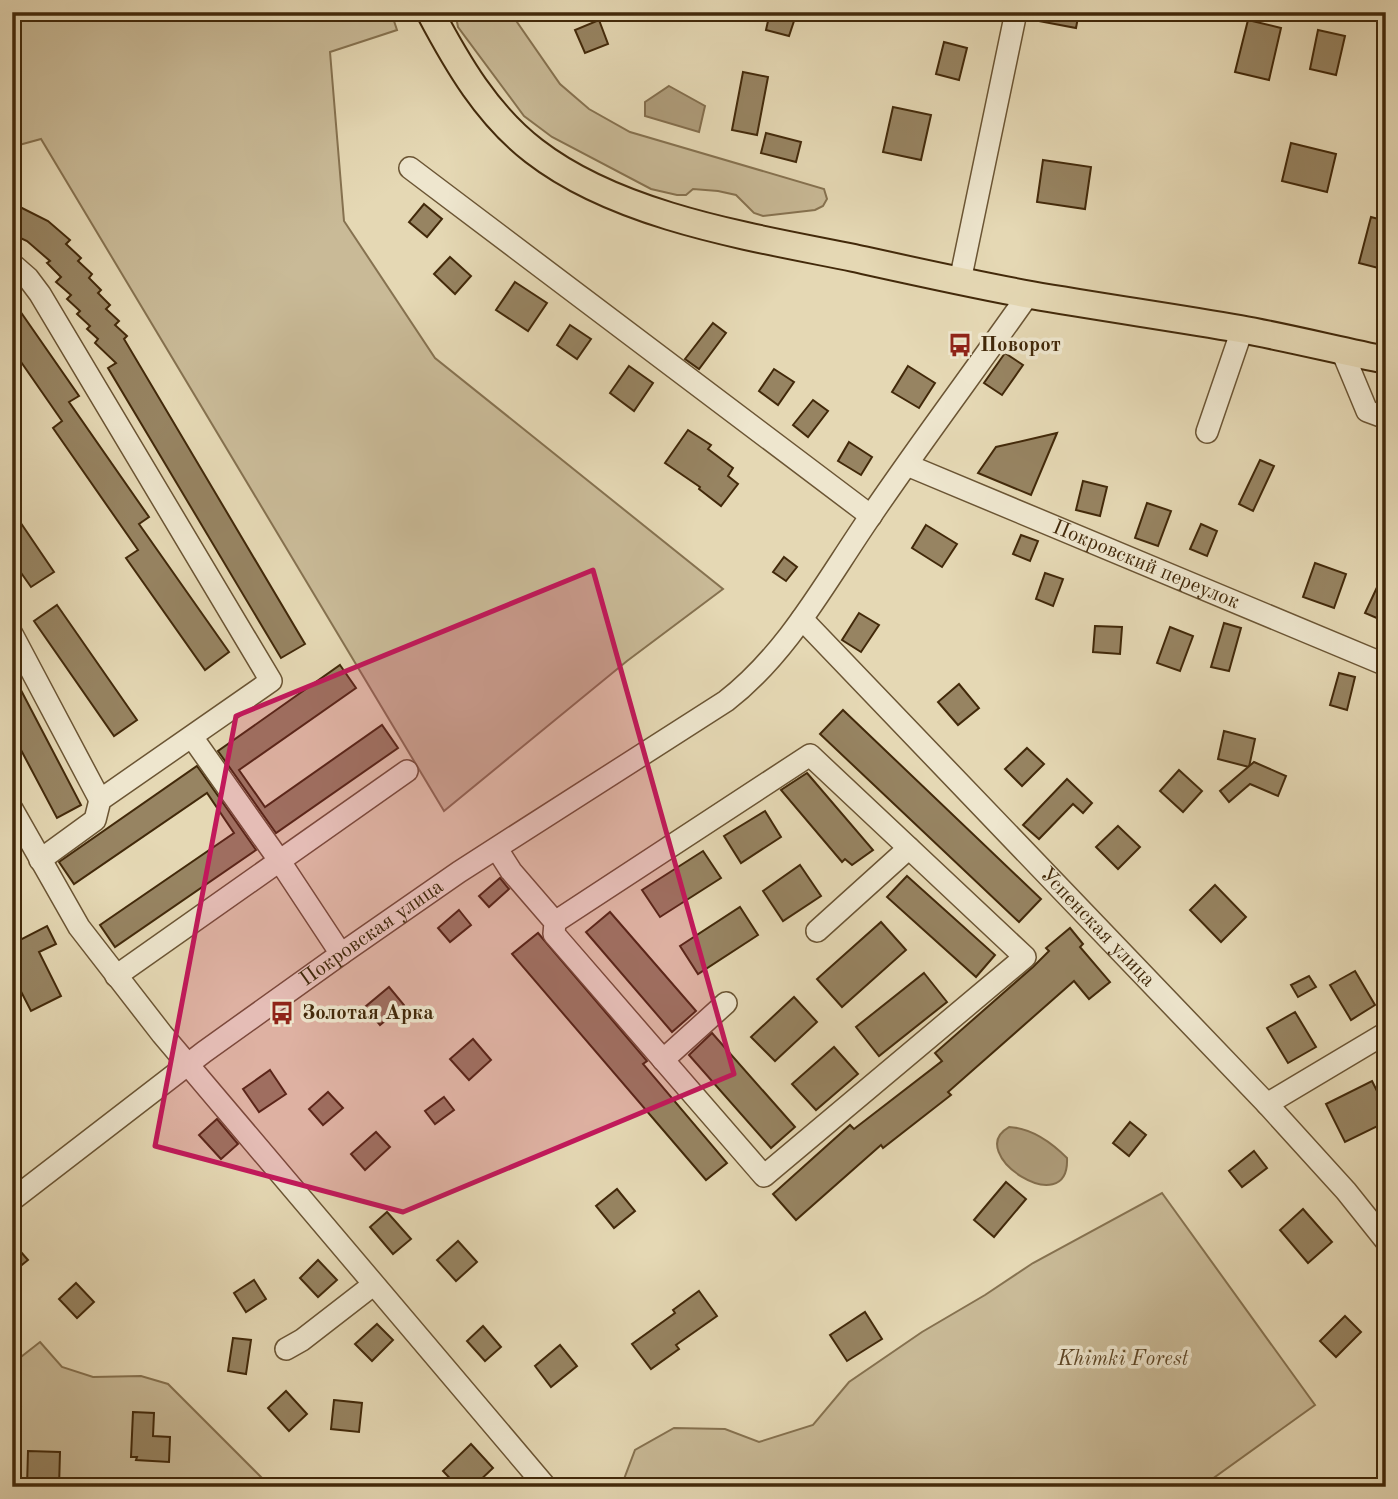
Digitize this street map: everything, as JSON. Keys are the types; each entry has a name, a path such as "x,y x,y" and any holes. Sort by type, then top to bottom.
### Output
{"main road":[{"path":"430,12 455,59 497,117 534,151 573,177 644,207 714,229 960,281 1028,295 1242,330 1386,360"}],"street":[{"path":"960,281 1016,12"},
{"path":"410,167 871,516"},
{"path":"12,264 28,278 40,294 271,681 100,800 95,820 40,859"},
{"name":"Покровская улица","path":"12,1200 188,1064 341,954 459,872 746,686 802,619 871,516 1028,295"},
{"path":"1207,432 1242,330"},
{"path":"1342,351 1367,411 1386,418"},
{"name":"Покровский переулок","path":"907,465 1386,665"},
{"name":"Успенская улица","path":"802,619 1267,1104 1346,1191 1386,1241"},
{"path":"12,634 100,800"},
{"path":"192,737 341,954"},
{"path":"497,849 511,870 555,922 554,934 764,1176 1025,957 810,755 555,922"},
{"path":"116,975 407,771"},
{"path":"12,809 79,927 116,975 373,1285 546,1487"},
{"path":"817,931 909,848"},
{"path":"663,1060 726,1003"},
{"path":"1267,1104 1386,1033"},
{"path":"286,1349 302,1340 373,1285"}],"highlighted area":[{"path":"593,570 734,1074 403,1212 155,1146 236,716"}],"green space":[{"path":"12,12 391,12 397,30 330,52 344,221 435,358 723,589 627,661 444,811 41,139 12,147"},
{"path":"455,12 510,12 560,84 589,109 630,132 824,189 827,199 823,206 815,210 763,216 754,213 736,195 693,189 686,195 677,195 651,189 552,137 524,116 458,27"},
{"name":"Khimki Forest","path":"1162,1193 1315,1405 1201,1487 621,1487 635,1450 674,1428 725,1429 759,1442 813,1425 849,1382 922,1332 1033,1263"},
{"path":"40,1342 62,1367 93,1377 141,1376 168,1384 271,1487 12,1487 12,1410 21,1406 12,1364"}],"shaded area":[{"path":"669,86 705,106 699,132 645,116 645,102"},
{"path":"1009,1127 1033,1133 1061,1152 1067,1158 1063,1176 1053,1184 1038,1184 1021,1177 1007,1165 999,1152 998,1138"}],"building":[{"path":"770,12 797,12 789,36 766,30"},
{"path":"1029,12 1079,12 1076,28 1028,19"},
{"path":"599,20 608,44 585,53 575,30"},
{"path":"1248,20 1281,28 1269,80 1235,72"},
{"path":"1318,30 1345,36 1336,75 1310,69"},
{"path":"944,42 967,48 959,80 936,74"},
{"path":"743,72 768,77 757,135 732,130"},
{"path":"893,107 931,115 921,160 883,152"},
{"path":"766,133 801,142 796,162 761,153"},
{"path":"1291,143 1336,154 1327,192 1282,181"},
{"path":"1043,160 1091,167 1085,209 1037,202"},
{"path":"12,203 48,221 70,240 66,244 81,258 78,261 92,274 89,278 101,290 98,293 110,305 106,309 119,321 115,325 127,336 124,339 305,644 281,658 108,368 116,363 95,343 98,339 87,329 90,326 77,314 80,311 67,299 71,295 56,282 61,277 47,263 50,261 27,241 12,234"},
{"path":"424,204 442,219 427,237 409,222"},
{"path":"1371,217 1386,221 1386,270 1359,263"},
{"path":"450,257 471,276 455,294 434,274"},
{"path":"515,282 547,303 528,331 496,310"},
{"path":"20,311 79,396 69,402 149,517 139,524 229,652 205,670 126,558 138,550 53,428 62,421 12,349 12,316"},
{"path":"713,323 726,333 699,369 685,359"},
{"path":"570,325 591,339 577,359 557,345"},
{"path":"1005,353 1023,365 1002,395 984,383"},
{"path":"629,366 653,383 634,411 610,393"},
{"path":"908,366 935,383 919,408 892,392"},
{"path":"774,369 794,382 778,405 759,391"},
{"path":"813,400 828,411 808,437 793,425"},
{"path":"688,430 711,445 708,449 733,468 728,476 738,484 721,506 699,489 700,487 665,463"},
{"path":"1057,433 1031,495 978,473 996,447"},
{"path":"849,442 872,457 861,475 838,461"},
{"path":"1260,460 1274,466 1253,511 1239,504"},
{"path":"1083,481 1107,487 1100,516 1076,510"},
{"path":"1147,503 1171,511 1158,546 1135,538"},
{"path":"12,510 54,572 31,587 12,560"},
{"path":"1201,524 1217,531 1207,556 1190,549"},
{"path":"926,525 957,544 942,567 912,548"},
{"path":"1021,535 1038,541 1030,561 1013,554"},
{"path":"784,557 797,567 786,581 773,572"},
{"path":"1315,563 1346,574 1334,608 1303,597"},
{"path":"1386,568 1386,622 1365,613"},
{"path":"1045,573 1063,579 1053,606 1036,599"},
{"path":"57,605 137,720 114,736 34,621"},
{"path":"859,613 879,625 861,652 842,640"},
{"path":"1224,623 1241,628 1229,671 1211,667"},
{"path":"1095,626 1122,627 1120,654 1093,652"},
{"path":"1170,627 1193,636 1180,671 1157,663"},
{"path":"340,665 356,688 239,770 265,807 382,725 398,748 276,833 218,751"},
{"path":"12,673 81,805 57,818 12,733"},
{"path":"1339,673 1355,677 1347,710 1330,705"},
{"path":"959,684 979,708 958,725 938,702"},
{"path":"843,710 1041,899 1019,922 820,734"},
{"path":"1224,731 1255,739 1249,767 1218,759"},
{"path":"1027,748 1044,764 1022,786 1005,769"},
{"path":"1254,762 1286,776 1278,796 1250,784 1229,802 1220,791"},
{"path":"197,766 256,850 115,947 100,925 234,833 207,793 74,884 59,862"},
{"path":"1179,770 1202,791 1183,812 1160,791"},
{"path":"807,773 873,850 852,865 845,859 842,862 781,790"},
{"path":"1067,779 1092,803 1083,813 1073,804 1039,839 1023,825"},
{"path":"765,811 781,837 741,863 724,836"},
{"path":"1118,826 1140,847 1118,869 1096,847"},
{"path":"703,851 721,878 660,917 642,890"},
{"path":"800,865 821,896 783,921 763,891"},
{"path":"907,876 995,955 976,977 887,897"},
{"path":"500,878 509,889 489,907 479,896"},
{"path":"1215,885 1246,917 1221,942 1190,910"},
{"path":"740,907 758,935 698,974 680,946"},
{"path":"459,910 471,925 450,942 438,928"},
{"path":"610,912 696,1011 672,1032 586,932"},
{"path":"881,922 906,950 842,1007 817,979"},
{"path":"47,926 56,944 39,952 61,996 31,1011 12,974 12,944"},
{"path":"1070,928 1083,944 1080,947 1110,982 1089,999 1074,981 948,1092 951,1095 883,1148 881,1145 796,1220 773,1194 850,1125 854,1129 942,1061 935,1053 1033,967 1049,951 1046,948"},
{"path":"538,933 647,1061 643,1064 727,1163 706,1180 512,954"},
{"path":"1355,971 1375,1005 1351,1020 1330,985"},
{"path":"924,973 947,1002 879,1056 856,1027"},
{"path":"1309,976 1316,987 1298,997 1291,985"},
{"path":"389,987 404,1005 380,1025 365,1007"},
{"path":"794,997 817,1022 775,1061 751,1037"},
{"path":"1295,1012 1316,1047 1288,1063 1267,1028"},
{"path":"712,1033 795,1127 771,1148 689,1055"},
{"path":"473,1039 491,1060 469,1080 450,1059"},
{"path":"834,1047 858,1074 816,1110 792,1084"},
{"path":"270,1070 286,1094 259,1112 243,1089"},
{"path":"1372,1081 1386,1109 1386,1122 1345,1142 1326,1104"},
{"path":"328,1092 343,1108 323,1125 309,1109"},
{"path":"444,1097 454,1110 435,1124 425,1111"},
{"path":"217,1119 238,1144 221,1159 199,1135"},
{"path":"1130,1122 1146,1135 1129,1156 1113,1143"},
{"path":"376,1132 390,1147 365,1170 351,1154"},
{"path":"1254,1151 1267,1168 1242,1187 1229,1171"},
{"path":"1006,1182 1026,1199 994,1237 974,1220"},
{"path":"617,1189 635,1211 614,1228 596,1206"},
{"path":"1303,1209 1332,1242 1308,1263 1280,1230"},
{"path":"387,1212 411,1239 393,1254 370,1227"},
{"path":"458,1241 477,1262 456,1281 437,1260"},
{"path":"12,1242 28,1260 12,1273"},
{"path":"318,1260 337,1280 318,1297 300,1278"},
{"path":"254,1280 266,1299 246,1312 234,1293"},
{"path":"76,1283 94,1302 77,1318 59,1299"},
{"path":"699,1291 717,1316 676,1345 679,1349 651,1369 632,1344 675,1313 673,1310"},
{"path":"865,1312 882,1339 847,1361 830,1335"},
{"path":"1345,1316 1361,1332 1336,1357 1320,1341"},
{"path":"377,1324 393,1340 372,1361 355,1344"},
{"path":"483,1326 501,1347 485,1361 467,1341"},
{"path":"233,1338 251,1340 246,1374 228,1371"},
{"path":"560,1345 577,1366 551,1387 535,1366"},
{"path":"286,1391 307,1414 289,1431 268,1408"},
{"path":"334,1400 362,1403 359,1432 331,1429"},
{"path":"133,1412 154,1413 153,1436 170,1437 169,1462 136,1460 137,1457 131,1457"},
{"path":"471,1444 493,1468 473,1487 458,1487 443,1471"},
{"path":"28,1451 60,1452 59,1487 27,1487"}],"place":[{"name":"Поворот","path":"960,345"},
{"name":"Золотая Арка","path":"282,1013"}]}
